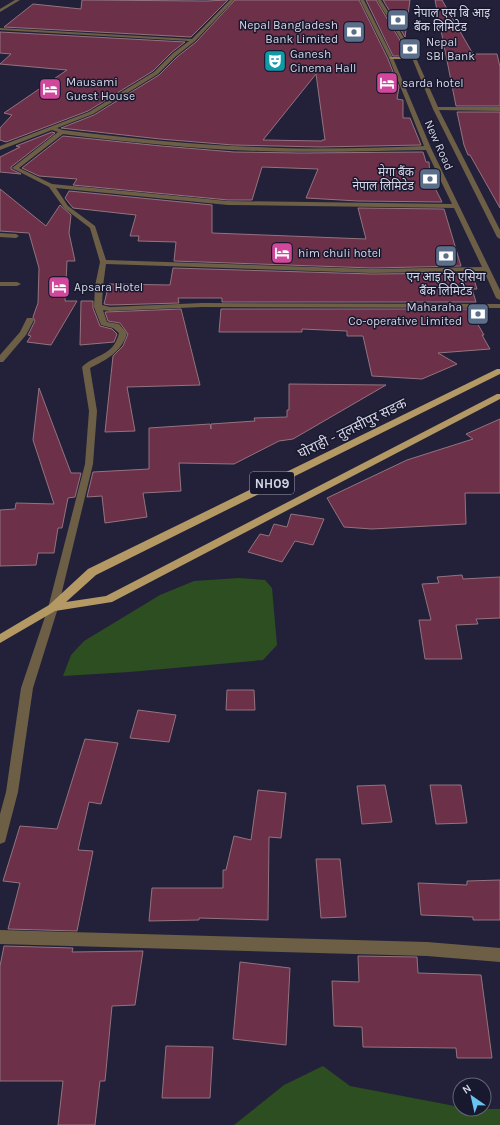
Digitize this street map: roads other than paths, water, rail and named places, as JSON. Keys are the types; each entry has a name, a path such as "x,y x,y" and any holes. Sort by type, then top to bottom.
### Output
{"main road":[{"name":"घोराही - तुलसीपुर सडक","path":"0,639 53,608 92,572 500,371"},
{"name":"घोराही - तुलसीपुर सडक","path":"53,608 108,599 500,396"}],"street":[{"path":"0,11 18,0"},
{"path":"0,148 91,113 139,84 156,73 174,55 193,40 232,0"},
{"name":"New Road","path":"362,0 391,58 428,148 500,298"},
{"name":"New Road","path":"379,0 414,58 436,109 500,237"},
{"path":"0,29 193,40"},
{"path":"391,58 414,58"},
{"path":"436,109 500,109"},
{"path":"53,128 62,132 146,142 235,148 307,150 428,148"},
{"path":"62,132 15,168 51,186 228,202 455,206"},
{"path":"0,838 12,792 27,688 53,608 89,464 93,411 86,367 117,348 122,340 123,333 116,326 104,323 98,307 99,286 103,262 93,227 66,207 51,186"},
{"path":"0,235 16,236"},
{"path":"103,262 372,270 486,269"},
{"path":"0,284 17,284"},
{"path":"98,307 110,309 202,305 500,306"},
{"path":"0,360 23,333 30,320"},
{"path":"0,937 426,949 500,955"}],"place":[{"name":"नेपाल एस बि आइ बैंक लिमिटेड","path":"398,20"},
{"name":"Nepal Bangladesh Bank Limited","path":"354,32"},
{"name":"Nepal SBI Bank","path":"410,49"},
{"name":"Ganesh Cinema Hall","path":"275,61"},
{"name":"sarda hotel","path":"387,83"},
{"name":"Mausami Guest House","path":"50,89"},
{"name":"मेगा बैंक नेपाल लिमिटेड","path":"430,179"},
{"name":"him chuli hotel","path":"282,253"},
{"name":"एन आइ सि एसिया बैंक लिमिटेड","path":"446,256"},
{"name":"Apsara Hotel","path":"59,287"},
{"name":"Maharaha Co-operative Limited","path":"478,314"}]}
